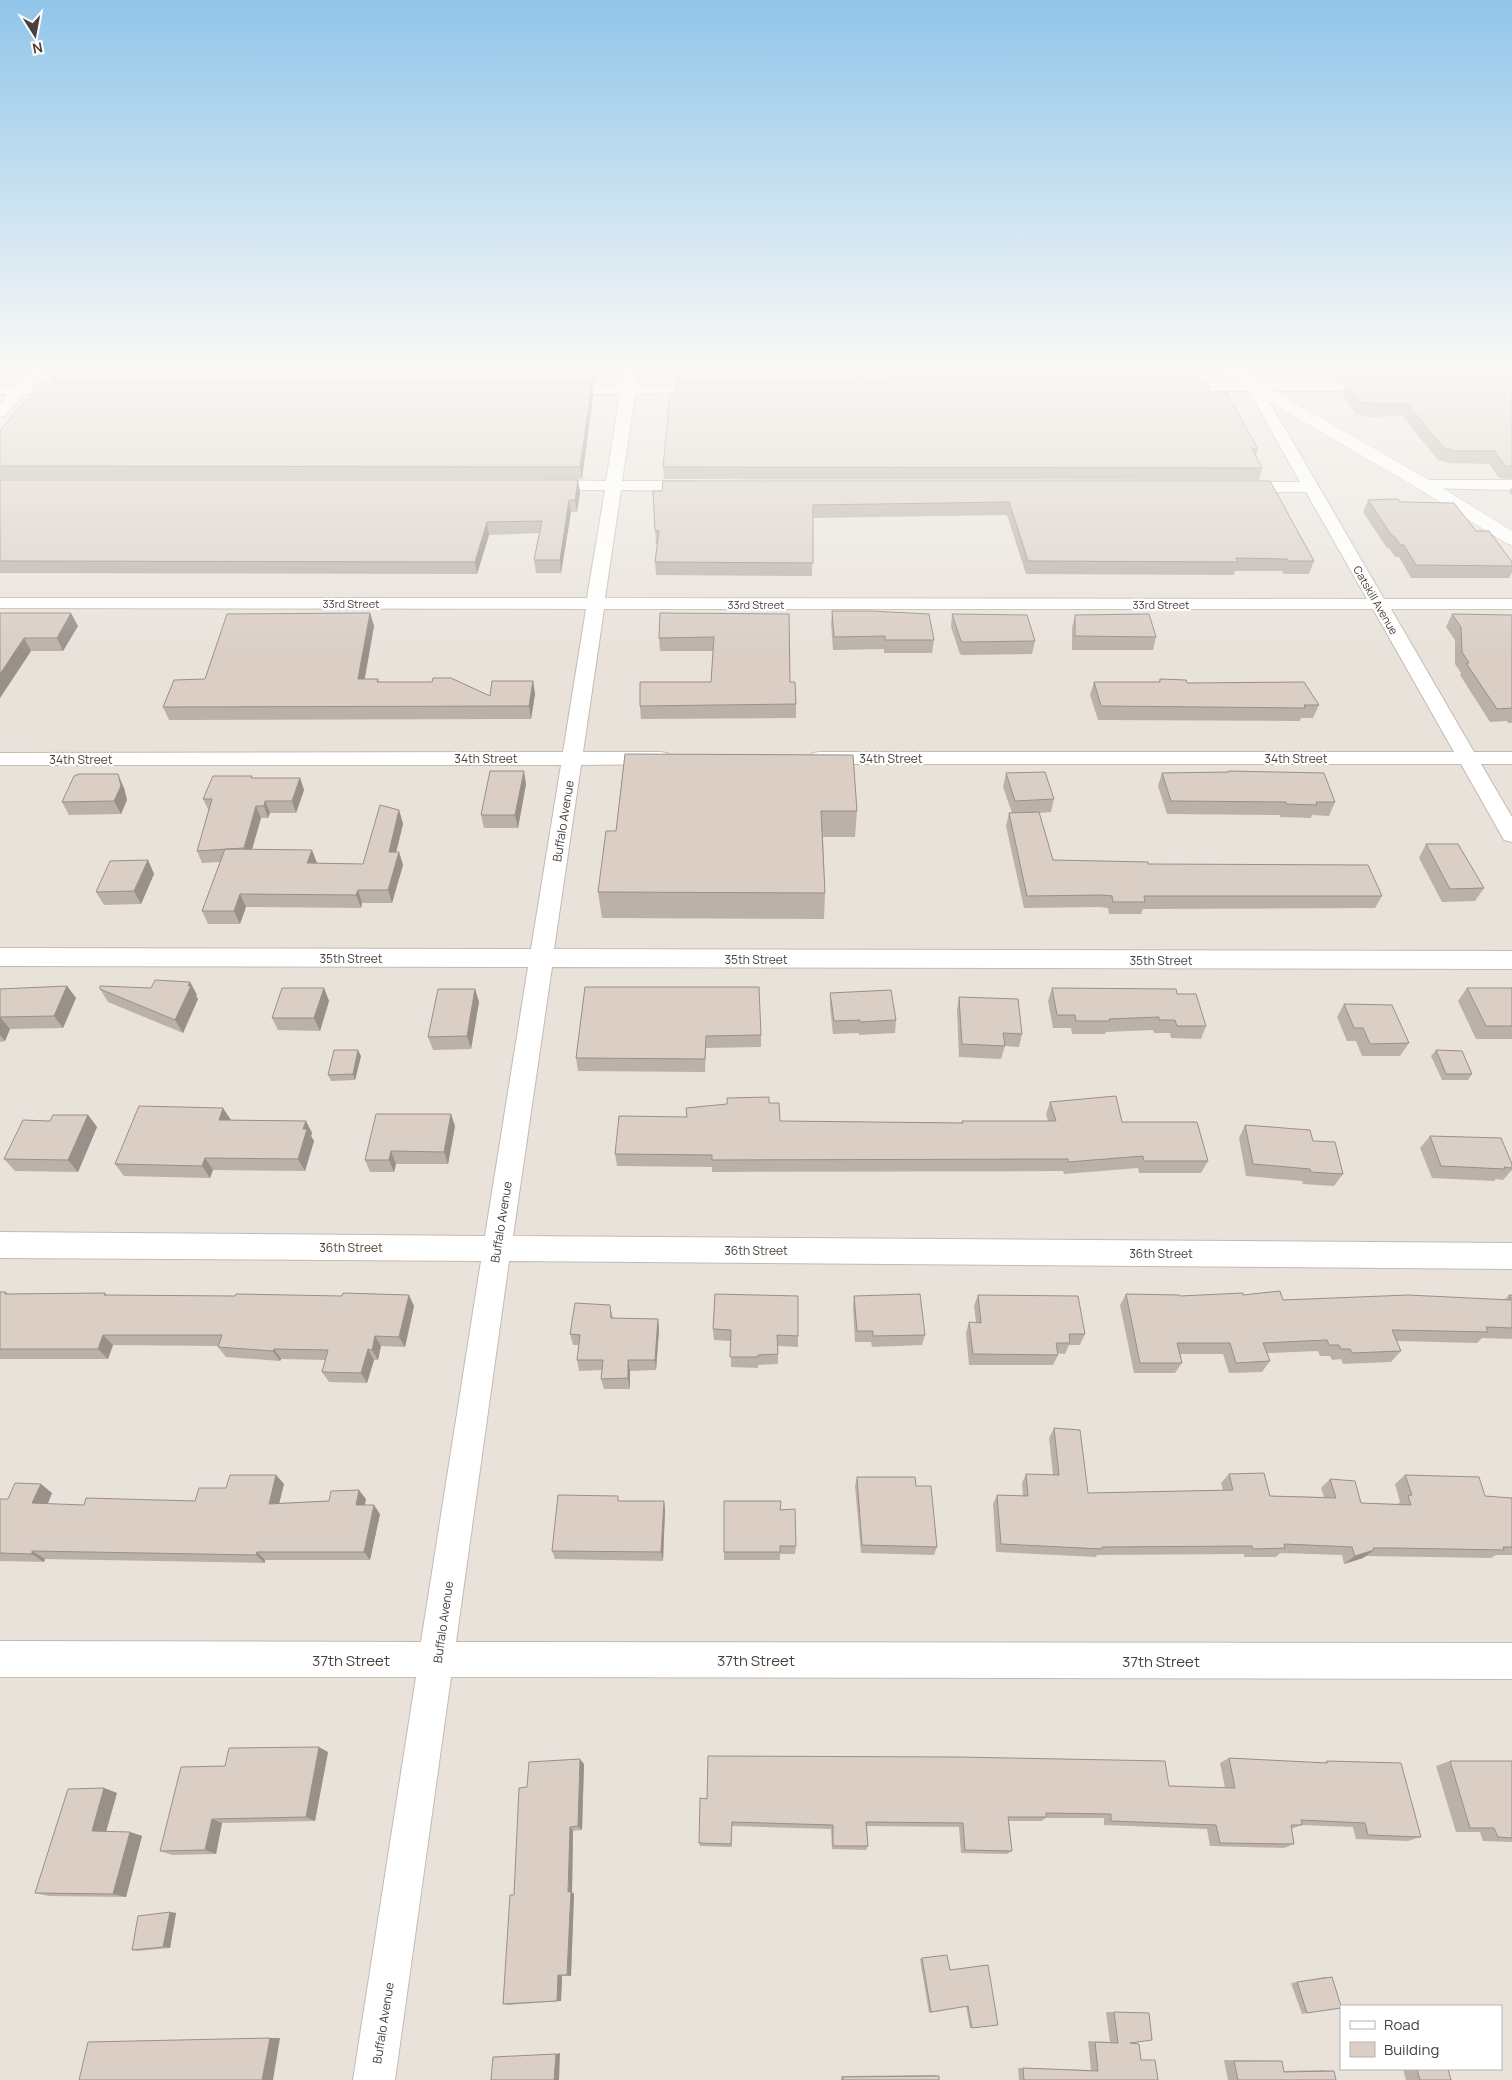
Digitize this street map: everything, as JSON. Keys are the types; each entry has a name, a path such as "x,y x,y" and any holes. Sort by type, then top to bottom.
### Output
{"street":[{"name":"Buffalo Avenue","path":"374,2080 497,1248 618,461"},
{"name":"Catskill Avenue","path":"1296,461 1512,835"},
{"path":"1384,461 1512,539"},
{"path":"525,485 714,486"},
{"path":"1425,485 1512,485"},
{"path":"1224,487 1310,487"},
{"name":"33rd Street","path":"0,603 1512,604"},
{"name":"34th Street","path":"0,759 682,758"},
{"name":"34th Street","path":"802,758 1512,758"},
{"name":"35th Street","path":"0,958 1512,960"},
{"name":"36th Street","path":"0,1245 1512,1256"},
{"name":"37th Street","path":"0,1659 1512,1661"}],"shaded area":[{"path":"0,461 1512,461 1512,2080 0,2080"}],"building":[{"path":"0,461 581,461 580,467 0,466"},
{"path":"664,461 1258,461 1262,468 663,467"},
{"path":"1502,461 1512,461 1512,466 1505,466"},
{"path":"0,480 578,480 575,500 569,500 560,560 534,560 542,521 487,522 475,562 0,561"},
{"path":"663,481 1270,481 1314,561 1236,558 1238,562 1028,561 1009,502 813,505 813,563 655,562 659,531 655,531 653,491 662,491"},
{"path":"1398,499 1400,502 1454,503 1476,531 1489,531 1512,562 1512,566 1416,565 1404,545 1400,545 1392,536 1368,500"},
{"path":"832,611 929,614 934,640 885,640 885,636 834,637"},
{"path":"0,613 71,613 57,638 24,638 0,674"},
{"path":"370,613 358,679 378,679 377,682 432,682 433,678 451,678 490,696 492,681 533,681 529,706 163,707 174,680 205,679 227,614"},
{"path":"660,613 789,614 790,682 795,682 796,704 640,706 640,682 711,682 714,637 659,638"},
{"path":"952,614 1027,615 1035,641 964,642 961,641"},
{"path":"1149,614 1156,637 1075,636 1075,615"},
{"path":"1452,614 1512,615 1512,708 1497,709 1466,663 1469,663 1462,652 1461,627"},
{"path":"1160,679 1186,680 1187,683 1304,682 1319,705 1304,705 1305,708 1101,706 1094,682 1160,682"},
{"path":"625,754 853,755 857,811 821,811 825,893 598,892 606,831 616,831"},
{"path":"490,771 524,771 515,815 481,815"},
{"path":"1229,771 1324,773 1335,802 1316,802 1317,805 1286,804 1286,802 1171,801 1162,773"},
{"path":"1045,772 1054,799 1015,801 1006,773"},
{"path":"79,774 118,774 121,786 114,801 62,802 74,776"},
{"path":"213,776 300,778 292,801 265,801 264,806 256,806 244,848 197,851 212,799 203,799"},
{"path":"380,805 399,810 389,852 399,852 388,890 358,890 356,895 240,894 234,911 202,911 225,849 312,850 307,863 363,864"},
{"path":"1039,812 1053,860 1148,862 1148,864 1368,865 1382,896 1144,896 1145,902 1113,902 1112,896 1103,895 1027,896 1009,813"},
{"path":"1426,844 1458,844 1484,888 1450,889"},
{"path":"148,860 134,891 96,892 110,861"},
{"path":"155,980 190,982 188,986 191,986 175,1020 100,989 100,986 151,988"},
{"path":"67,986 54,1016 0,1017 0,989"},
{"path":"585,987 759,987 761,1035 706,1036 705,1059 576,1058"},
{"path":"282,988 324,988 314,1018 272,1018"},
{"path":"1052,988 1176,989 1177,994 1196,994 1206,1026 1177,1026 1175,1020 1159,1020 1159,1017 1109,1019 1110,1021 1076,1021 1075,1015 1057,1015"},
{"path":"1467,988 1512,988 1512,1026 1486,1026"},
{"path":"438,989 475,989 467,1036 428,1037"},
{"path":"891,990 896,1020 834,1021 830,993"},
{"path":"959,997 1018,999 1022,1034 1003,1033 1005,1046 962,1044"},
{"path":"1344,1004 1392,1005 1409,1043 1370,1044 1363,1028 1354,1028"},
{"path":"334,1050 358,1050 353,1074 328,1075"},
{"path":"1436,1050 1462,1051 1472,1074 1446,1074"},
{"path":"1116,1096 1122,1122 1197,1122 1208,1161 1144,1161 1143,1156 1068,1162 1068,1159 712,1160 712,1155 615,1154 619,1116 687,1117 686,1108 727,1104 727,1098 769,1097 769,1103 779,1103 780,1121 963,1123 962,1121 1056,1121 1050,1102"},
{"path":"139,1106 223,1108 219,1120 306,1121 303,1129 307,1129 298,1159 205,1158 202,1166 115,1164"},
{"path":"376,1114 451,1114 444,1152 391,1151 389,1160 365,1160"},
{"path":"53,1115 88,1115 68,1160 4,1159 23,1120 50,1121"},
{"path":"1245,1125 1310,1130 1313,1141 1335,1142 1343,1174 1311,1172 1310,1169 1253,1164"},
{"path":"1430,1136 1501,1138 1512,1168 1441,1166"},
{"path":"1280,1291 1283,1300 1408,1295 1511,1300 1509,1295 1512,1295 1512,1328 1486,1327 1488,1332 1392,1330 1401,1351 1352,1353 1350,1349 1341,1349 1339,1345 1329,1345 1327,1340 1263,1343 1270,1361 1236,1363 1230,1343 1177,1343 1182,1363 1140,1363 1126,1294 1180,1296 1243,1293 1243,1295"},
{"path":"0,1292 6,1292 5,1294 105,1293 104,1295 235,1296 236,1294 342,1296 343,1293 409,1295 399,1337 375,1336 372,1350 368,1349 361,1373 322,1372 328,1350 274,1349 273,1351 218,1347 222,1335 103,1335 98,1349 0,1349"},
{"path":"715,1294 798,1296 798,1336 777,1335 778,1354 758,1355 758,1357 730,1357 731,1330 713,1329"},
{"path":"920,1294 925,1335 873,1336 873,1331 857,1331 854,1296"},
{"path":"978,1295 1078,1296 1085,1334 1069,1334 1070,1343 1056,1343 1058,1355 973,1354 969,1322 981,1323"},
{"path":"575,1303 610,1305 611,1318 658,1319 655,1360 628,1360 628,1378 601,1379 603,1360 577,1360 580,1335 570,1334"},
{"path":"1054,1428 1080,1430 1088,1493 1233,1490 1229,1474 1264,1473 1270,1496 1336,1498 1330,1479 1355,1481 1361,1503 1411,1505 1408,1496 1412,1495 1405,1475 1479,1477 1485,1496 1512,1498 1512,1547 1503,1547 1504,1550 1373,1548 1374,1550 1355,1556 1352,1547 1284,1544 1285,1548 1253,1549 1252,1546 1102,1547 1102,1549 1001,1544 997,1495 1028,1496 1026,1474 1059,1475"},
{"path":"230,1475 276,1475 269,1504 329,1501 331,1491 359,1490 356,1505 374,1505 364,1552 257,1552 256,1555 32,1551 32,1554 0,1553 0,1499 8,1499 15,1483 41,1484 32,1503 84,1505 86,1498 195,1501 199,1488 226,1488"},
{"path":"857,1477 915,1477 916,1486 931,1486 937,1547 862,1545"},
{"path":"558,1495 618,1496 618,1501 664,1501 661,1552 552,1551"},
{"path":"724,1501 781,1501 780,1510 795,1509 796,1546 780,1546 780,1552 724,1552"},
{"path":"319,1747 306,1817 212,1819 205,1850 160,1851 181,1767 225,1766 229,1748"},
{"path":"708,1756 958,1757 1165,1761 1169,1786 1235,1788 1229,1758 1327,1763 1327,1761 1401,1763 1421,1837 1368,1835 1365,1823 1301,1820 1302,1825 1291,1825 1294,1844 1220,1843 1216,1825 1111,1821 1111,1814 1046,1813 1046,1817 1008,1817 1012,1851 965,1850 963,1823 866,1822 868,1846 833,1846 833,1825 732,1822 731,1844 699,1843 700,1798 707,1799"},
{"path":"580,1759 578,1826 570,1827 568,1892 571,1891 567,1975 558,1975 557,2001 503,2004 510,1895 514,1895 519,1788 527,1787 529,1762"},
{"path":"1450,1761 1512,1761 1512,1838 1498,1837 1494,1828 1470,1828"},
{"path":"104,1788 92,1831 130,1832 113,1894 35,1893 68,1789"},
{"path":"170,1912 163,1947 132,1950 138,1916"},
{"path":"947,1955 950,1970 988,1965 998,2025 972,2028 968,2006 931,2012 922,1958"},
{"path":"1332,1977 1340,2008 1307,2013 1297,1982"},
{"path":"1114,2012 1149,2013 1152,2040 1130,2043 1139,2044 1141,2060 1155,2060 1158,2080 1024,2080 1023,2068 1098,2071 1095,2042 1118,2043"},
{"path":"270,2038 262,2080 79,2080 88,2042"},
{"path":"556,2054 554,2080 491,2080 493,2057"},
{"path":"1234,2061 1282,2061 1284,2072 1334,2071 1336,2080 1238,2080"},
{"path":"1417,2070 1448,2070 1451,2080 1420,2080"},
{"path":"939,2076 939,2080 843,2080 843,2077"}]}
